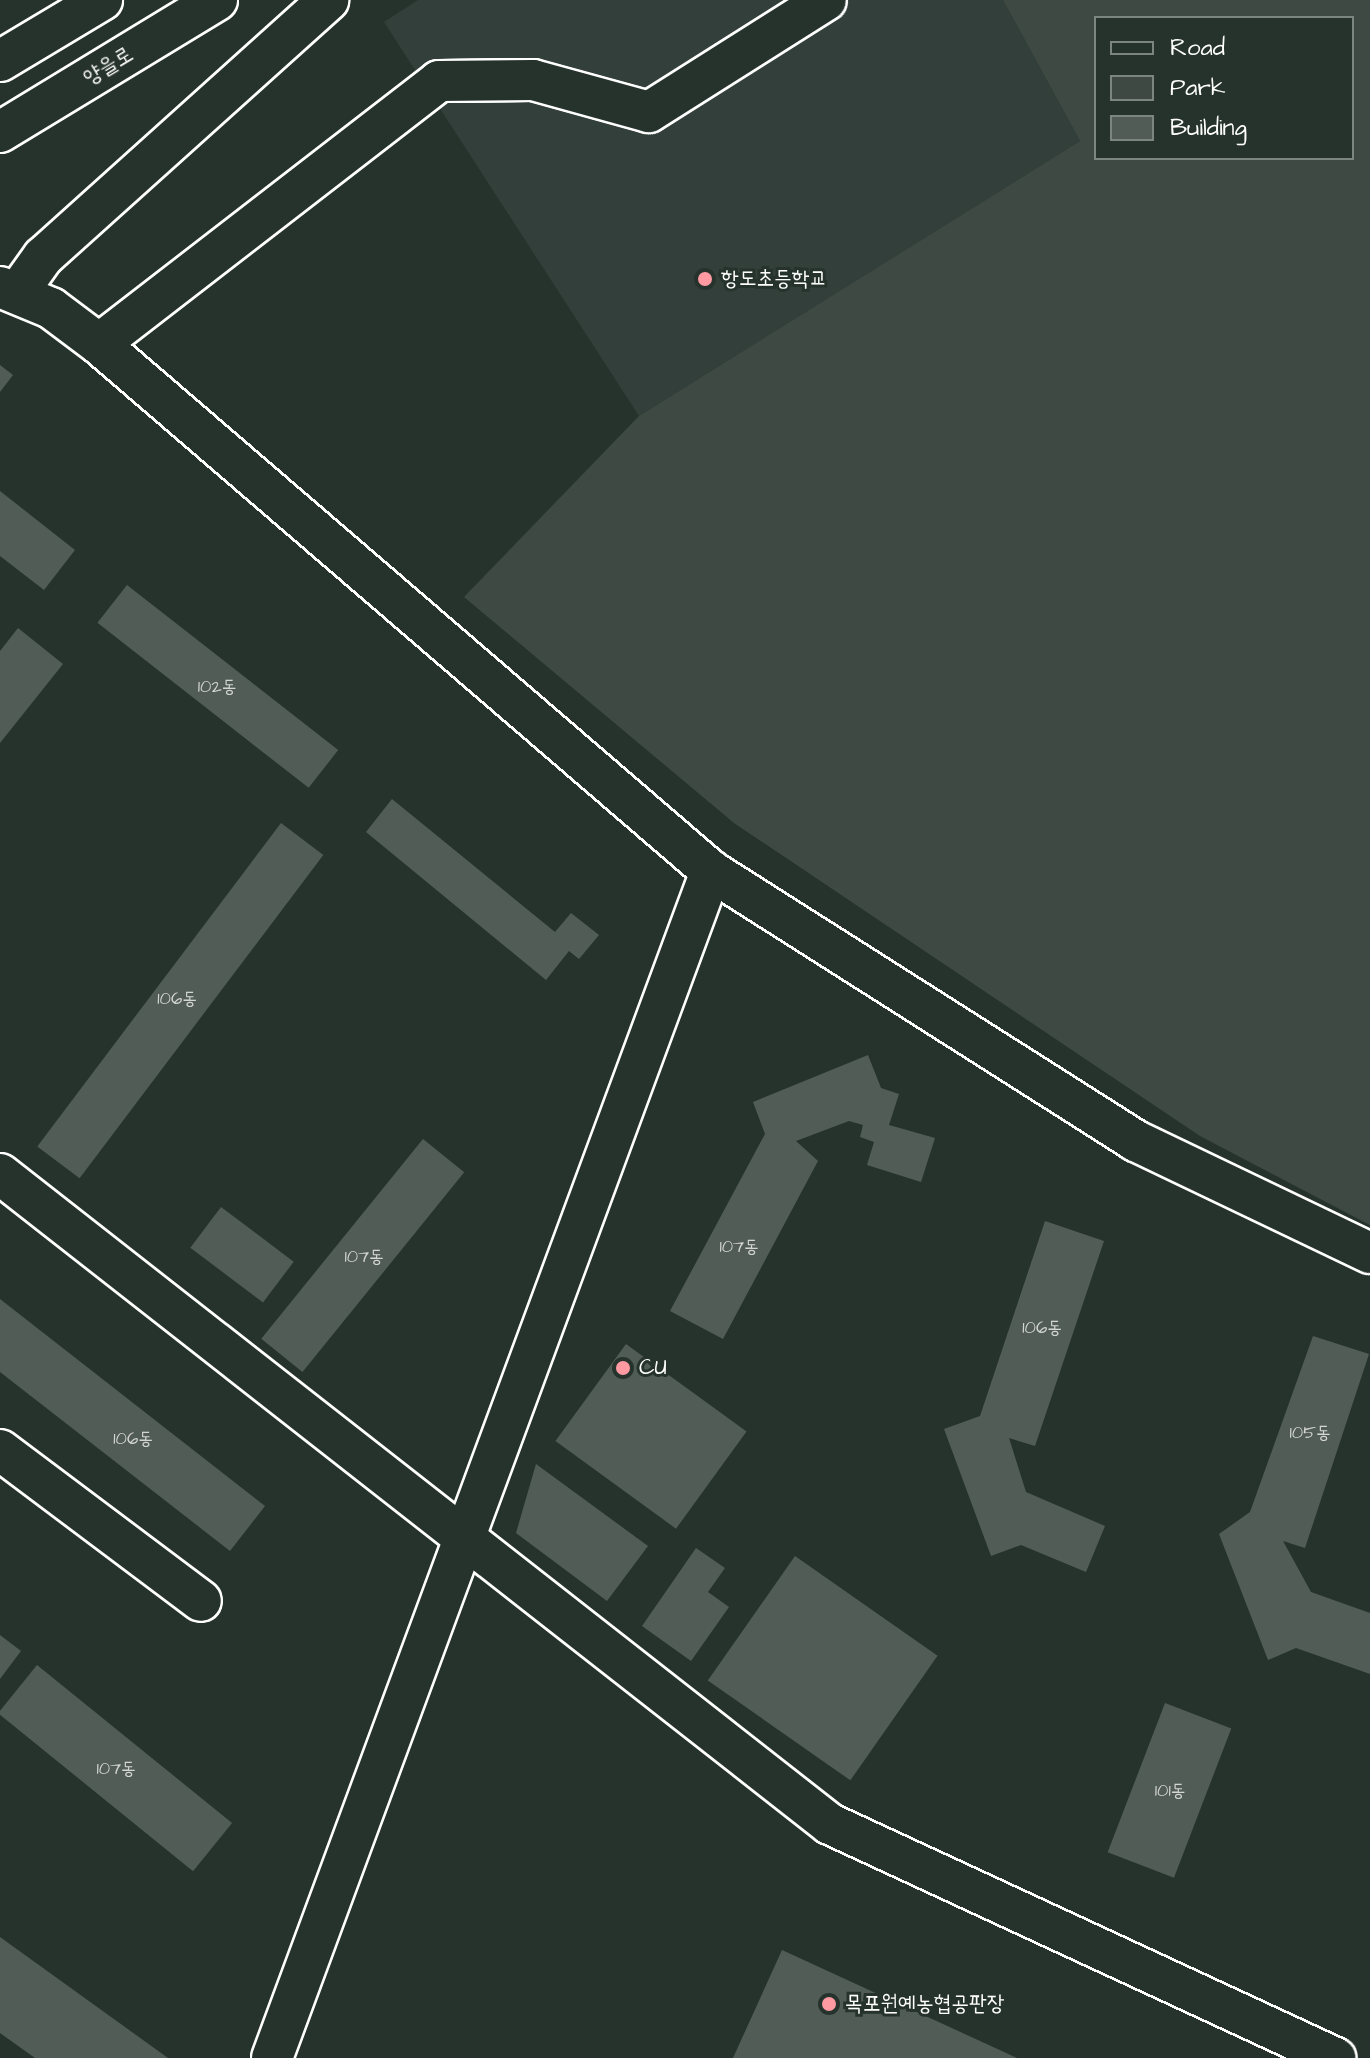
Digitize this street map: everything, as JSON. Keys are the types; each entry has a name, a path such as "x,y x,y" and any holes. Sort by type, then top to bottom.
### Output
{"street":[{"path":"0,61 102,0"},
{"name":"양을로","path":"0,132 217,0"},
{"path":"328,0 9,289 99,344 711,871 1136,1141 1370,1253"},
{"path":"99,344 305,177 439,81 548,82 649,112 826,0"},
{"path":"272,2058 460,1535 711,871"},
{"path":"0,1174 830,1824 1335,2058"},
{"path":"0,1450 201,1601"}],"shaded area":[{"name":"항도초등학교","path":"418,0 1003,0 1080,141 639,416 384,22"}],"green space":[{"path":"1003,0 1370,0 1370,1225 1200,1136 734,823 464,597 639,416 1080,141"}],"building":[{"path":"0,365 13,375 0,392"},
{"path":"0,491 75,550 44,590 0,556"},
{"path":"127,585 338,750 309,788 97,623"},
{"path":"18,628 63,664 0,743 0,651"},
{"path":"392,799 555,932 571,913 599,935 579,959 569,951 546,980 366,832"},
{"path":"281,823 323,855 80,1178 37,1146"},
{"path":"868,1055 881,1088 899,1094 889,1125 935,1138 921,1182 867,1165 874,1142 860,1137 863,1125 849,1121 796,1141 818,1161 723,1339 670,1311 765,1134 753,1102"},
{"path":"423,1139 464,1172 302,1372 261,1339"},
{"path":"221,1207 294,1262 263,1302 190,1248"},
{"path":"1045,1221 1104,1241 1035,1446 1009,1438 1026,1492 1105,1526 1086,1572 1021,1545 991,1556 944,1429 980,1416"},
{"path":"0,1299 265,1506 230,1551 0,1372"},
{"path":"1313,1336 1369,1354 1305,1548 1283,1541 1311,1592 1370,1613 1370,1674 1296,1648 1268,1660 1219,1534 1250,1512"},
{"path":"626,1344 747,1432 676,1529 555,1441"},
{"path":"536,1464 648,1546 607,1601 516,1533"},
{"path":"696,1548 725,1568 708,1592 729,1607 691,1661 642,1626"},
{"path":"795,1556 938,1656 850,1780 708,1681"},
{"path":"0,1635 21,1651 0,1679"},
{"path":"37,1665 232,1823 193,1871 0,1715 0,1711"},
{"path":"1165,1703 1231,1728 1174,1878 1108,1852"},
{"path":"0,1937 168,2058 35,2058 0,2033"},
{"name":"목포원예농협공판장","path":"782,1950 1017,2058 733,2058"}],"place":[{"name":"항도초등학교","path":"705,279"},
{"name":"CU","path":"623,1368"},
{"name":"목포원예농협공판장","path":"829,2004"}]}
